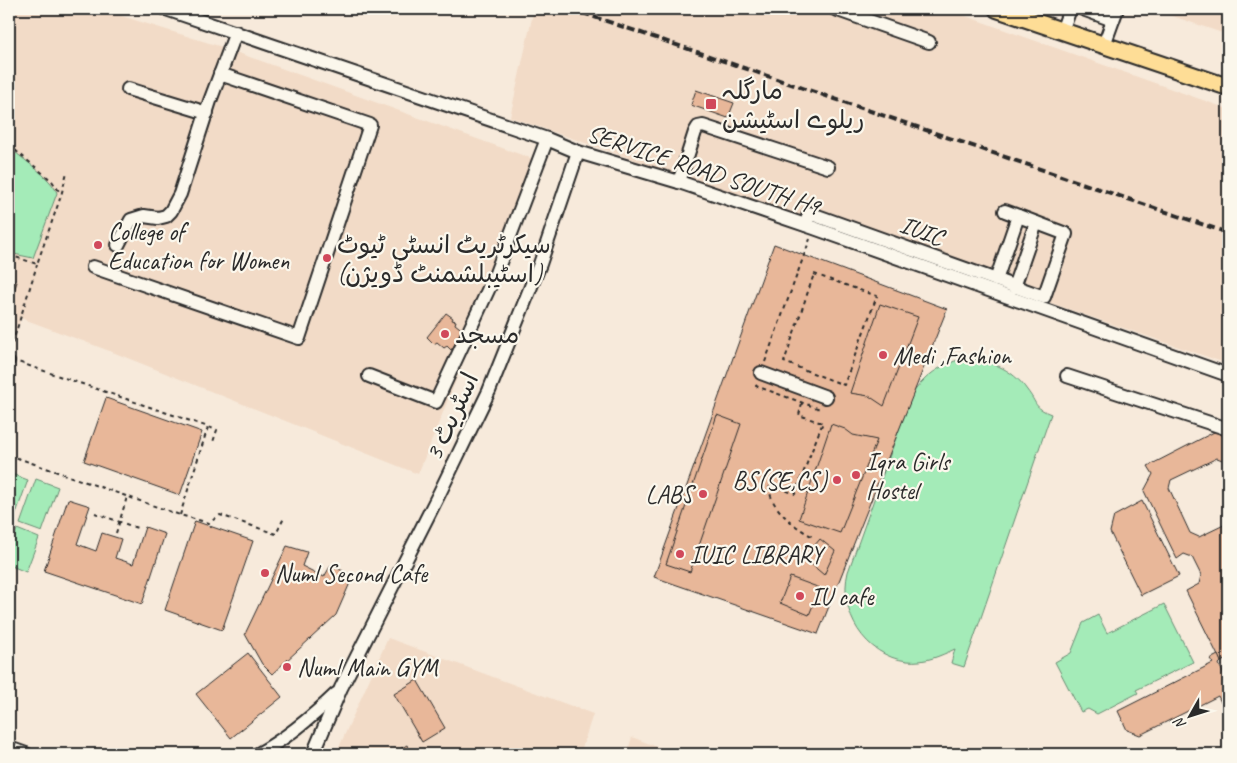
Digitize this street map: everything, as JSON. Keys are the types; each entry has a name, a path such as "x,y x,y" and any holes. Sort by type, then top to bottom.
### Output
{"main road":[{"path":"997,9 1227,84"}],"street":[{"name":"SERVICE ROAD SOUTH H9","path":"166,9 547,139 578,152 810,222 1228,375"},
{"path":"835,9 929,42"},
{"path":"1062,31 1070,9"},
{"path":"1083,9 1115,14 1104,45"},
{"path":"118,245 131,220 144,216 158,218 166,216 171,211 180,194 236,32"},
{"path":"93,267 299,338 370,125 220,74"},
{"path":"128,89 207,113"},
{"path":"679,182 695,132 698,127 702,126 828,167"},
{"path":"369,376 436,402 496,273 547,139"},
{"name":"اسٹریٹ 3","path":"313,754 341,688 489,390 540,264 578,152"},
{"path":"1005,211 1036,223 1016,288"},
{"path":"996,280 1018,216"},
{"name":"IUIC","path":"810,222 996,280 1044,297 1066,234 1036,223"},
{"path":"761,373 826,397"},
{"path":"1067,376 1228,429"},
{"path":"258,754 284,738 315,713 341,688"},
{"path":"9,748 26,754"}],"path":[{"path":"9,145 52,182 59,189 61,196"},
{"path":"67,172 61,196 9,351 15,360 217,430 213,442"},
{"path":"810,222 756,386 820,409"},
{"path":"9,255 37,263"},
{"path":"814,274 878,296 844,385 784,362 814,274"},
{"path":"9,380 15,360"},
{"path":"802,403 799,415 824,422 794,494 770,484 769,486 770,496 777,509 797,528 813,537"},
{"path":"180,515 208,427"},
{"path":"9,455 127,497 209,523 220,515 276,534 284,518"},
{"path":"116,533 127,497"},
{"path":"95,513 137,528"}],"shaded area":[{"name":"سیکرٹریٹ انسٹی ٹیوٹ (اسٹیبلشمنٹ ڈویژن)","path":"9,9 99,9 222,47 544,163 418,474 115,353 21,318 12,346 9,345"},
{"name":"مارگلہ ریلوے اسٹیشن","path":"534,9 946,9 1228,109 1228,364 510,117"},
{"path":"1152,9 1228,9 1228,35"},
{"path":"388,638 593,714 580,754 336,754"},
{"path":"632,737 675,754 627,754"}],"green space":[{"path":"9,147 43,175 57,193 33,258 9,253"},
{"path":"962,359 981,360 999,366 1021,383 1038,407 1051,414 964,667 951,663 955,649 920,661 907,661 879,651 858,630 847,602 846,587 848,572 911,396 933,372 947,364"},
{"path":"9,473 28,480 9,533"},
{"path":"36,479 58,487 42,532 20,524"},
{"path":"17,529 39,538 26,572 9,565 9,550"},
{"path":"1164,604 1193,662 1136,690 1138,693 1097,714 1088,709 1081,712 1055,662 1071,653 1083,623 1098,615 1107,633"}],"building":[{"path":"696,90 734,103 728,118 691,105"},
{"path":"774,244 947,309 818,634 654,577"},
{"path":"9,279 17,282 9,306"},
{"name":"Medi ,Fashion","path":"880,304 918,317 884,406 869,396 850,393"},
{"name":"مسجد","path":"446,313 464,331 451,350 447,346 444,348 437,342 434,344 427,337"},
{"path":"106,398 202,432 180,495 84,461"},
{"name":"LABS","path":"717,415 741,424 690,572 666,564"},
{"name":"BS(SE,CS)","path":"831,424 845,429 853,435 877,440 840,533 799,519"},
{"path":"1220,429 1223,437 1228,439 1228,467 1225,461 1217,458 1171,480 1169,488 1190,533 1199,537 1228,523 1228,658 1221,662 1186,591 1199,584 1201,575 1192,557 1184,554 1177,559 1144,491 1153,474 1148,466"},
{"path":"68,499 90,506 77,544 96,551 102,533 121,539 115,558 133,564 145,527 165,534 142,604 44,571"},
{"path":"1142,501 1179,576 1141,595 1110,532 1114,516"},
{"path":"195,521 253,541 222,630 165,610"},
{"path":"820,539 835,551 824,575 804,558"},
{"path":"287,546 307,552 302,566 324,577 331,565 353,576 336,615 272,674 262,664 245,634"},
{"name":"IU cafe","path":"790,577 820,588 809,615 780,603"},
{"path":"248,653 282,697 231,738 196,694"},
{"path":"1218,655 1221,662 1219,664 1228,684 1228,712 1226,713 1218,696 1140,735 1127,730 1118,711 1213,663 1210,659"},
{"path":"417,680 445,728 422,742 394,694"},
{"path":"407,745 412,754 391,754"}],"railway":[{"path":"571,9 1228,233"}],"place":[{"name":"مارگلہ ریلوے اسٹیشن","path":"711,104"},
{"name":"College of Education for Women","path":"98,245"},
{"name":"سیکرٹریٹ انسٹی ٹیوٹ (اسٹیبلشمنٹ ڈویژن)","path":"327,258"},
{"name":"مسجد","path":"445,334"},
{"name":"Medi ,Fashion","path":"883,355"},
{"name":"Iqra Girls Hostel","path":"856,475"},
{"name":"BS(SE,CS)","path":"837,480"},
{"name":"LABS","path":"703,494"},
{"name":"IUIC LIBRARY","path":"680,554"},
{"name":"Numl Second Cafe","path":"265,573"},
{"name":"IU cafe","path":"800,596"},
{"name":"Numl Main GYM","path":"287,667"}]}
